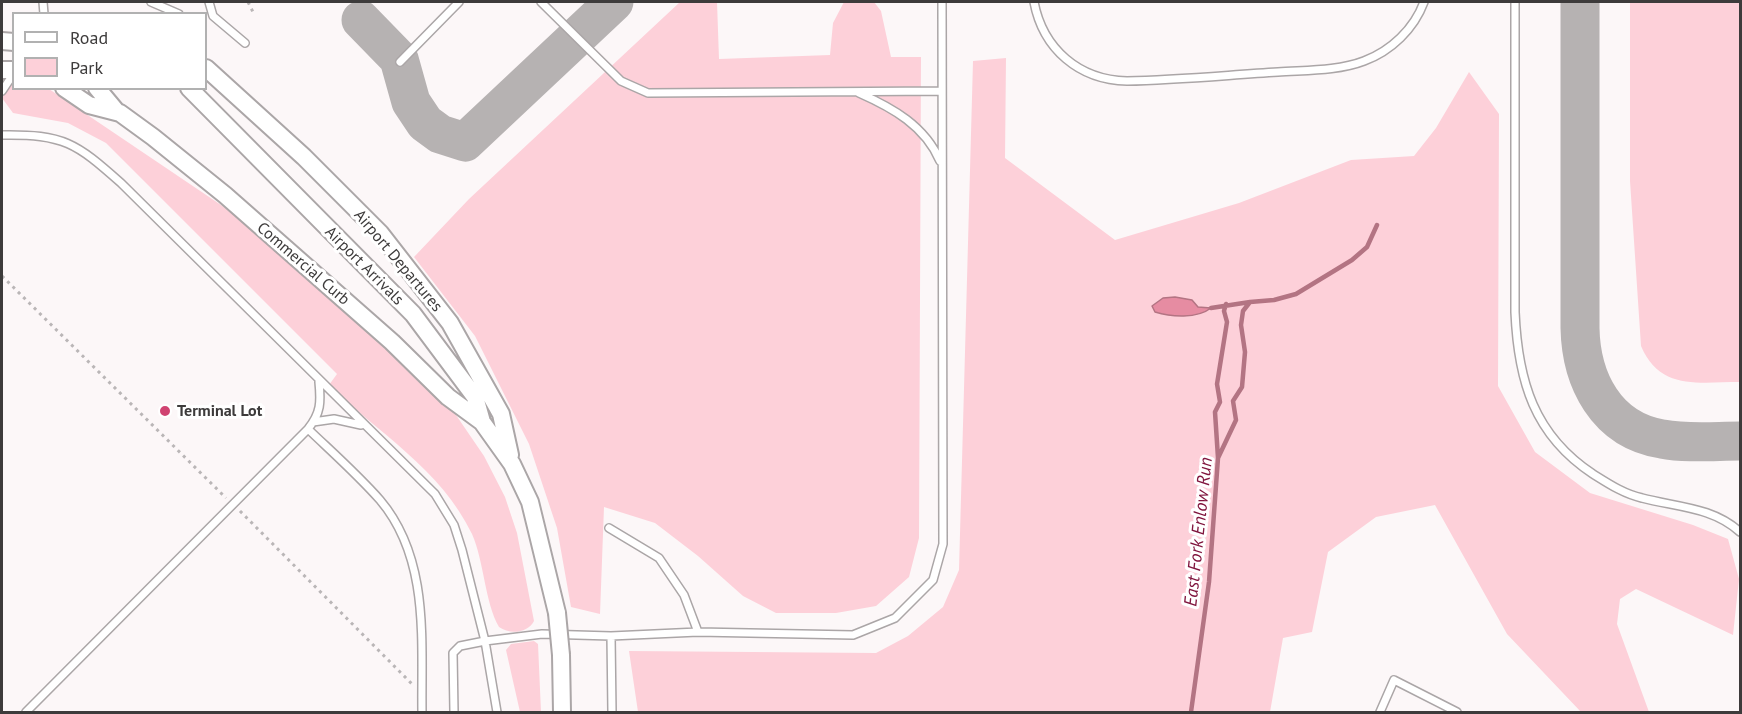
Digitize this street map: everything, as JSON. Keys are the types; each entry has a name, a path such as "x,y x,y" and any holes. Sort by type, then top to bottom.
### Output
{"street":[{"name":"Airport Departures","path":"207,69 304,157 380,233 450,323 501,414 512,464"},
{"name":"Commercial Curb","path":"67,90 88,105 117,112"},
{"name":"Commercial Curb","path":"99,90 117,112 225,195 417,364 448,398 482,422"},
{"name":"Airport Arrivals","path":"191,90 413,314 475,397 482,422 512,464"},
{"path":"512,464 530,502 557,614 561,655 562,712"}],"lane":[{"path":"151,2 174,12"},
{"path":"209,2 209,16 245,43"},
{"path":"400,62 459,2"},
{"path":"541,2 621,81 648,93 942,91"},
{"path":"454,712 453,653 460,646 542,634 612,636 698,632 853,635 895,618 933,580 943,544 942,2"},
{"path":"1034,2 1046,36 1062,57 1095,76 1127,81 1353,64 1374,57 1393,44 1414,22 1424,2"},
{"path":"1515,2 1516,330 1520,363 1528,395 1555,442 1575,462 1602,480 1641,498 1707,512 1731,523 1740,532"},
{"path":"2,91 12,74"},
{"path":"857,92 890,108 916,126 933,147 942,166"},
{"path":"2,135 34,134 61,139 81,149 121,183 363,426 397,454 435,494 454,525 485,641 497,712"},
{"path":"26,712 308,429 321,408 319,382"},
{"path":"314,422 334,418 363,426"},
{"path":"308,429 381,501 405,541 420,594 422,712"},
{"path":"609,528 659,558 684,595 698,632"},
{"path":"612,636 612,712"},
{"path":"1380,712 1394,680 1458,712"}],"path":[{"path":"248,2 253,12"},
{"path":"2,276 422,694"}],"green space":[{"path":"680,2 717,2 719,59 830,55 833,23 844,2 874,2 881,11 891,57 921,57 919,538 909,577 876,606 836,613 776,613 743,596 698,556 655,523 604,507 600,614 571,607 557,528 529,444 475,336 414,257 469,199"},
{"path":"1630,2 1740,2 1740,382 1682,381 1670,377 1659,371 1641,346 1630,181"},
{"path":"1006,58 1005,158 1115,240 1239,203 1351,160 1414,156 1436,128 1469,72 1499,114 1498,386 1535,452 1590,493 1693,525 1728,539 1739,579 1733,635 1636,589 1620,599 1617,624 1649,712 1581,712 1507,634 1435,505 1376,517 1328,552 1312,632 1283,638 1270,712 638,712 629,651 876,653 908,636 943,607 959,570 973,61"},
{"path":"12,81 12,90 50,90 221,205 268,241 443,396 484,456 505,497 517,533 534,621 528,628 513,632 499,627 494,617 476,545 459,511 426,471 329,385 337,374 106,143 68,123 13,113 2,98"},
{"path":"534,641 538,644 541,712 520,712 506,650 511,644"}],"shaded area":[{"path":"1175,297 1192,300 1198,307 1211,308 1199,314 1184,316 1155,312 1152,306 1163,298"}],"waterway":[{"name":"East Fork Enlow Run","path":"1191,712 1209,582 1218,458 1236,420 1233,401 1242,387 1245,352 1241,325 1243,311 1250,302 1274,300 1296,294 1352,260 1367,247 1377,225"},
{"path":"1211,308 1250,302"},
{"path":"1218,458 1215,412 1220,402 1217,384 1227,322 1224,311 1226,304"}],"taxiway":[{"path":"361,20 399,59 411,102 425,123 440,134 465,142 614,2"},
{"path":"1580,2 1580,328 1585,366 1600,400 1612,414 1642,434 1682,441 1740,441"}],"place":[{"name":"Terminal Lot","path":"165,411"}]}
